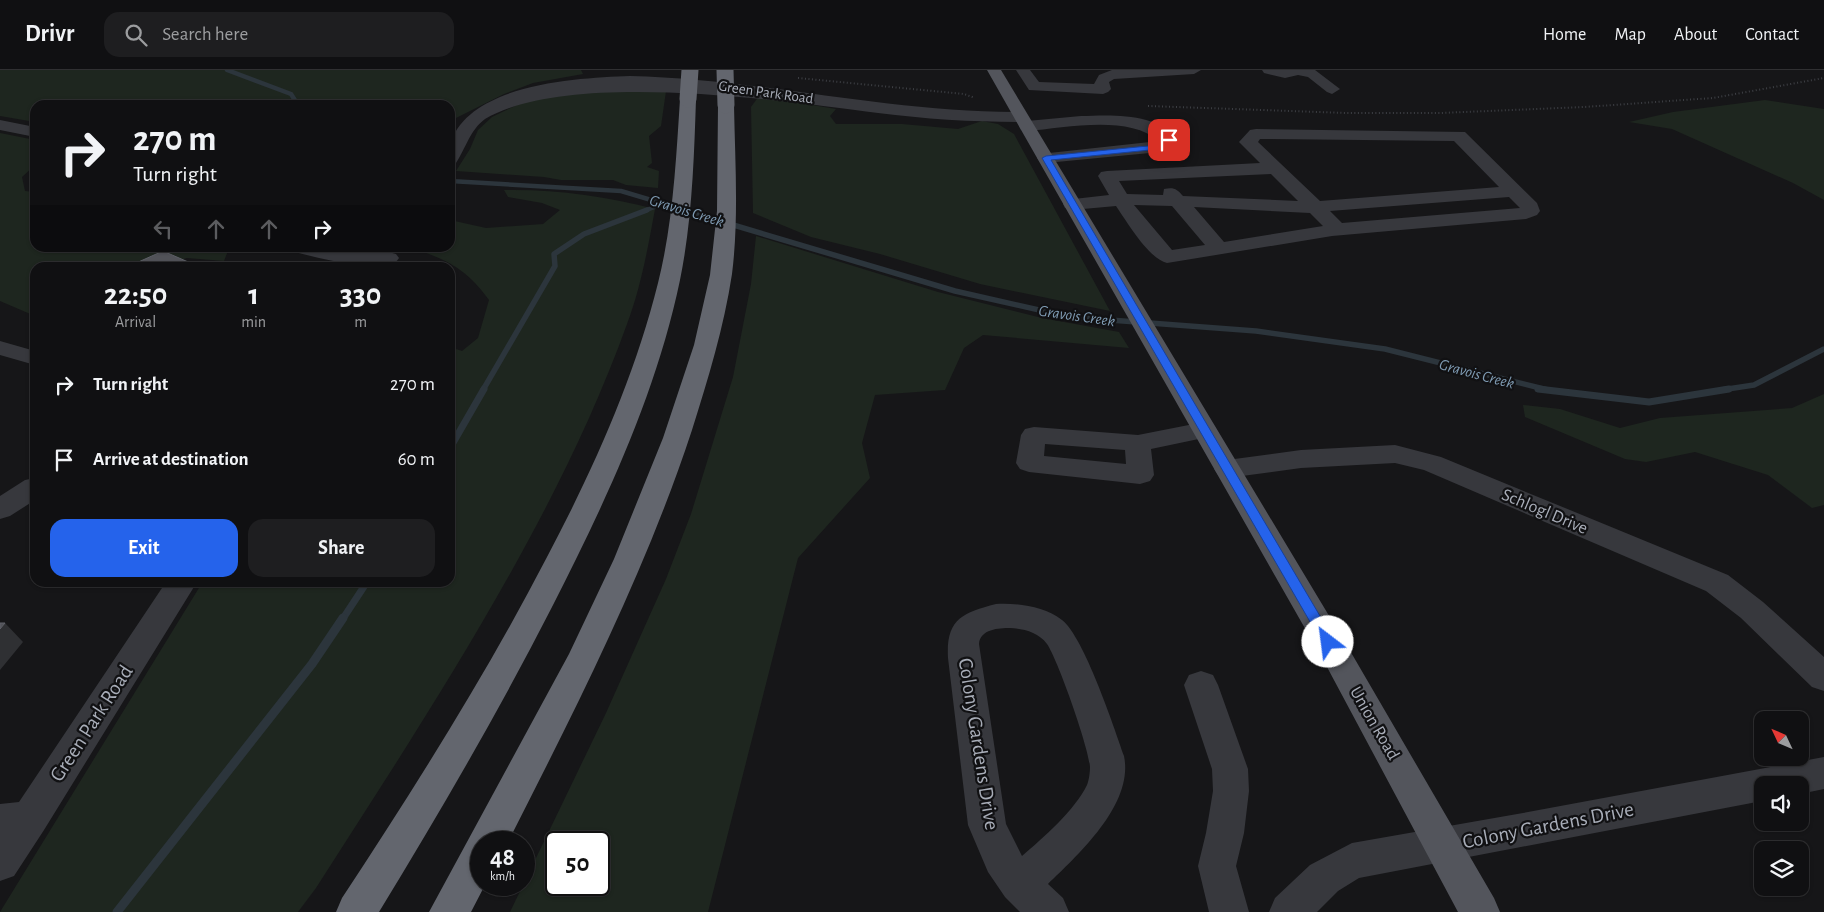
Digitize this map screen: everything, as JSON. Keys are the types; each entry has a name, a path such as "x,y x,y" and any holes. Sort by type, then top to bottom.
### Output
{"highway":[{"path":"356,912 483,706 549,585 579,524 630,407 654,339 673,259 685,164 690,70"},
{"path":"494,831 556,715 611,601 654,501 692,392 708,333 721,273 725,239 727,176 725,70"},
{"path":"449,912 470,874"}],"main road":[{"name":"Union Road","path":"998,76 1444,845 1480,912"}],"street":[{"path":"998,76 1027,75 1034,87 1103,89 1101,82 1104,78 1112,75 1194,70"},
{"path":"1269,70 1285,73 1298,70 1314,74 1332,89"},
{"name":"Green Park Road","path":"457,134 487,110 537,90 590,78 657,74 878,107 1024,122 1133,122 1158,131 1169,140 1167,144 1160,147 1046,158"},
{"path":"0,125 30,131"},
{"path":"1276,168 1204,172 1156,172 1107,176 1121,200 1150,240 1167,257 1337,229 1526,213 1530,211 1530,207 1460,136 1256,134 1248,142 1276,168 1337,229"},
{"path":"1156,172 1177,202 1219,249"},
{"path":"1204,172 1228,205 1262,241"},
{"path":"1072,204 1121,200 1314,207 1514,191"},
{"path":"322,252 353,258 389,258"},
{"path":"0,348 30,357"},
{"path":"1138,443 1204,430"},
{"name":"Schlogl Drive","path":"1227,469 1301,459 1396,454 1432,463 1717,582 1752,610 1824,677"},
{"path":"0,509 30,490"},
{"name":"Green Park Road","path":"0,862 15,819 178,587"},
{"name":"Colony Gardens Drive","path":"1019,884 1044,863 1098,800 1105,786 1108,766 1097,730 1058,635 1040,623 1009,615 996,615 972,625 963,637 964,658 987,825 1002,859 1019,884 1049,912"},
{"path":"1200,685 1230,769 1231,791 1225,833 1217,866 1230,912"},
{"name":"Colony Gardens Drive","path":"1289,912 1324,878 1352,861 1824,773"}],"path":[{"path":"795,78 964,94 981,100"},
{"path":"1142,106 1347,113 1440,113 1584,108 1713,98 1824,78"}],"shaded area":[{"path":"0,70 581,70 583,74 533,83 504,94 455,118 455,100 30,100 30,121 0,116"},
{"path":"667,84 661,126 649,136 652,163 647,167 659,171 658,188 626,185 613,180 561,180 544,177 456,171 470,149 478,130 492,117 533,97"},
{"path":"759,96 836,109 830,116 836,124 902,124 958,129 982,121 998,124 1014,134 1110,311 980,284 880,254 811,237 753,213 751,107"},
{"path":"1765,100 1824,109 1824,200 1793,183 1672,129 1629,122 1673,112"},
{"path":"0,133 30,139 30,170 22,177 25,191 30,192 30,252 227,252 224,261 187,258 173,262 30,262 30,314 0,301"},
{"path":"504,190 580,194 618,200 655,209 644,267 636,296 617,352 594,407 556,488 528,541 452,673 316,888 298,912 0,912 200,587 455,587 455,349 462,351 478,338 489,300 472,280 455,267 455,262 447,262 422,252 455,252 455,221 486,228 543,224 560,210 542,203 508,197"},
{"path":"756,236 938,292 1042,318 1119,332 1129,348 983,335 964,348 945,390 875,395 862,443 870,478 798,558 708,912 510,912 518,896 535,896 535,860 545,839 545,896 610,896 610,831 549,831 606,713 666,579 691,514 733,377 751,284"},
{"path":"1824,394 1824,505 1812,508 1768,475 1695,452 1646,462 1625,459 1525,417 1523,405 1560,409 1620,428 1660,418 1792,408"}],"building":[{"path":"161,252 165,252 188,262 138,262"}],"waterway":[{"name":"Gravois Creek","path":"227,70 291,94 295,100"},
{"name":"Gravois Creek","path":"455,181 621,191 688,211"},
{"path":"644,211 662,204"},
{"path":"483,390 555,266 554,254 584,234 647,210"},
{"name":"Gravois Creek","path":"683,210 955,291 1070,317 1256,331 1385,349 1548,390"},
{"name":"Gravois Creek","path":"1721,390 1754,385 1824,349"},
{"path":"455,439 484,389"},
{"name":"Gravois Creek","path":"1538,389 1649,402 1729,389"},
{"path":"342,620 364,587"},
{"path":"117,912 312,664 343,618"}],"route":[{"path":"1169,140 1167,144 1160,147 1046,158 1328,642"}]}
